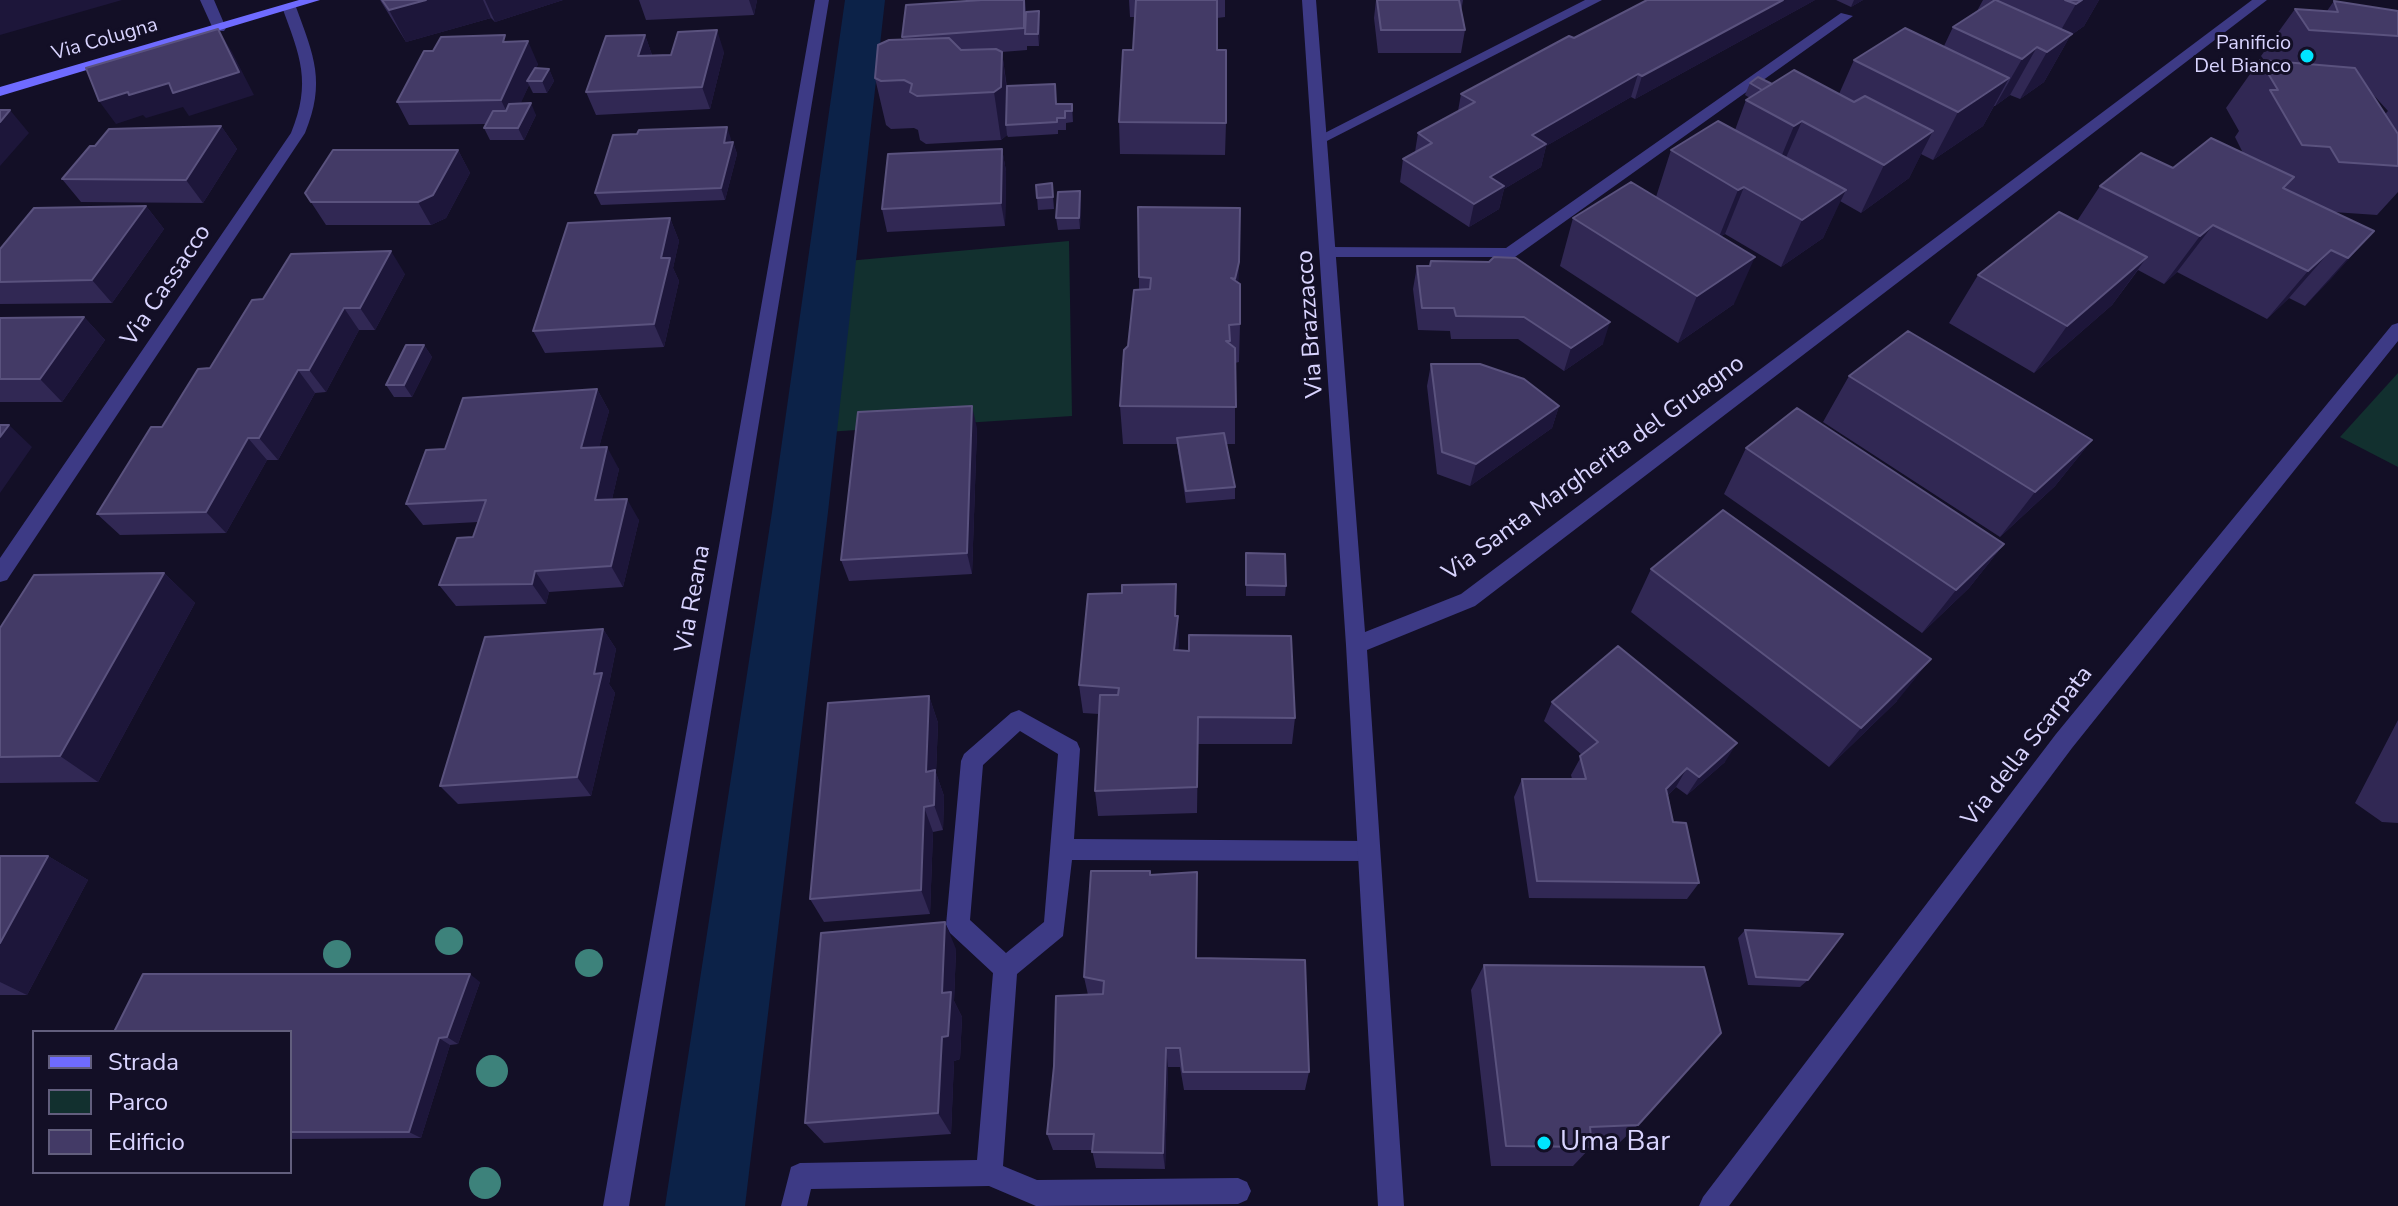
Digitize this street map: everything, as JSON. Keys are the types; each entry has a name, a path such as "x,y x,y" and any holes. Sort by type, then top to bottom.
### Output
{"street":[{"path":"207,0 219,28"},
{"name":"Via Colugna","path":"0,92 313,0"},
{"name":"Via Reana","path":"616,1206 822,0"},
{"name":"Via Brazzacco","path":"1309,0 1330,252 1356,645"},
{"path":"1320,139 1595,0"},
{"name":"Via Santa Margherita del Gruagno","path":"1356,645 1468,600 2260,0"},
{"name":"Via Cassacco","path":"0,574 298,133 310,107 313,80 289,7"},
{"path":"1330,252 1509,253 1846,16"},
{"name":"Via della Scarpata","path":"1712,1206 2064,741 2398,329"},
{"path":"1356,645 1391,1206"},
{"path":"989,1173 1005,968 1055,928 1069,749 1019,719 972,761 958,925 1005,968"},
{"path":"1062,849 1369,851"},
{"path":"794,1206 800,1176 989,1173 1037,1193 1238,1191"}],"green space":[{"path":"1069,241 1072,416 826,432 847,261"},
{"path":"2398,373 2398,467 2340,437"}],"building":[{"path":"382,0 426,0 389,10"},
{"path":"1024,0 1024,28 902,37 906,5"},
{"path":"1136,0 1217,0 1217,50 1226,50 1226,123 1119,122 1123,50 1133,50"},
{"path":"1377,0 1459,0 1465,30 1381,30"},
{"path":"1647,0 1783,0 1642,76 1638,74 1532,135 1546,144 1490,177 1504,186 1474,204 1403,159 1432,143 1418,133 1475,102 1461,94 1569,36 1574,38"},
{"path":"1995,0 2072,34 2047,52 2037,47 2022,59 1953,27"},
{"path":"2334,1 2398,11 2398,36 2309,30 2295,9 2338,12"},
{"path":"1039,11 1038,34 1025,34 1026,12"},
{"path":"1905,28 2009,78 1958,112 1854,60"},
{"path":"218,29 239,72 173,93 169,83 99,101 86,68"},
{"path":"717,30 702,87 586,92 606,36 645,35 638,56 671,55 678,32"},
{"path":"505,35 503,42 528,41 501,100 397,102 424,51 433,51 441,37"},
{"path":"949,38 961,50 996,49 1002,52 1001,87 994,92 917,96 910,92 912,84 904,80 881,81 875,78 878,45 889,40"},
{"path":"2260,60 2355,68 2398,134 2398,166 2339,162 2330,147 2302,145 2270,90 2278,90"},
{"path":"535,68 549,69 542,81 527,81"},
{"path":"1794,70 1854,102 1865,96 1933,131 1884,165 1802,121 1794,126 1746,100"},
{"path":"1758,77 1772,84 1762,90 1750,83"},
{"path":"1055,84 1056,104 1072,104 1072,111 1065,111 1065,118 1057,118 1057,122 1006,125 1007,86"},
{"path":"531,103 518,128 484,128 493,111 506,111 509,104"},
{"path":"0,110 10,110 0,122"},
{"path":"1718,121 1846,190 1802,220 1744,187 1738,190 1671,150"},
{"path":"221,126 186,180 62,179 109,129"},
{"path":"727,127 724,143 733,142 721,188 595,193 613,135 637,134 639,130"},
{"path":"2211,138 2294,177 2283,188 2374,231 2348,258 2331,250 2308,271 2213,225 2200,236 2100,186 2141,153 2173,168"},
{"path":"1002,149 1001,203 882,209 888,154"},
{"path":"333,150 458,150 433,195 418,202 311,202 305,193"},
{"path":"1631,182 1755,257 1697,296 1573,218"},
{"path":"1052,183 1053,197 1037,198 1036,185"},
{"path":"1080,191 1079,218 1056,218 1058,192"},
{"path":"146,206 92,280 0,282 0,249 34,208"},
{"path":"1138,207 1240,208 1239,262 1235,279 1231,278 1240,284 1240,324 1229,325 1230,341 1226,341 1235,348 1236,407 1120,406 1124,350 1128,346 1134,290 1150,289 1151,278 1139,277"},
{"path":"2059,212 2147,257 2067,326 1978,275"},
{"path":"670,218 661,258 670,258 654,324 533,331 568,223"},
{"path":"391,251 360,308 344,308 309,370 298,370 259,438 248,438 206,512 97,514 151,427 162,427 198,369 210,368 252,300 263,299 291,254"},
{"path":"1494,257 1516,258 1610,322 1571,348 1524,317 1456,316 1454,308 1422,308 1417,266 1430,266 1431,261 1489,262"},
{"path":"84,317 40,379 0,379 0,318"},
{"path":"1908,331 2092,440 2035,492 1849,376"},
{"path":"406,345 424,345 404,385 386,385"},
{"path":"1431,364 1480,364 1524,379 1559,406 1476,464 1442,452"},
{"path":"597,389 581,448 607,447 595,500 627,499 611,566 535,571 532,584 439,585 457,538 473,537 486,500 406,504 426,450 445,449 463,398"},
{"path":"972,406 967,553 841,560 858,412"},
{"path":"1797,408 2004,544 1956,590 1746,448"},
{"path":"0,425 9,425 0,437"},
{"path":"1224,433 1235,487 1186,491 1177,438"},
{"path":"1723,510 1931,659 1861,728 1651,569"},
{"path":"1246,553 1285,554 1286,586 1246,585"},
{"path":"164,573 60,756 0,757 0,628 34,575"},
{"path":"1176,584 1175,616 1178,616 1174,650 1189,651 1189,635 1291,636 1295,718 1198,717 1197,787 1095,791 1100,695 1118,695 1119,688 1079,685 1088,594 1122,593 1122,585"},
{"path":"603,629 594,674 602,673 577,777 440,786 485,637"},
{"path":"1618,646 1737,743 1699,777 1687,768 1666,789 1673,822 1686,823 1699,883 1537,881 1522,779 1586,779 1580,756 1598,742 1552,702"},
{"path":"929,696 926,772 935,770 934,805 924,807 921,890 810,899 828,703"},
{"path":"0,856 48,856 0,943"},
{"path":"1091,871 1150,871 1150,875 1197,872 1196,958 1305,960 1309,1072 1183,1072 1180,1048 1166,1048 1163,1153 1092,1152 1094,1134 1047,1134 1054,1066 1056,996 1103,994 1104,981 1084,977"},
{"path":"945,922 942,993 951,992 948,1036 942,1037 938,1113 805,1123 821,933"},
{"path":"1745,930 1843,934 1808,980 1756,977"},
{"path":"1484,965 1704,967 1721,1033 1638,1125 1590,1127 1592,1147 1506,1146"},
{"path":"143,974 470,974 447,1037 439,1038 409,1132 292,1132 292,1030 115,1030"}],"waterway":[{"path":"705,1206 800,512 865,0"}],"place":[{"name":"Panificio Del Bianco","path":"2307,56"},
{"name":"Uma Bar","path":"1544,1143"}]}
